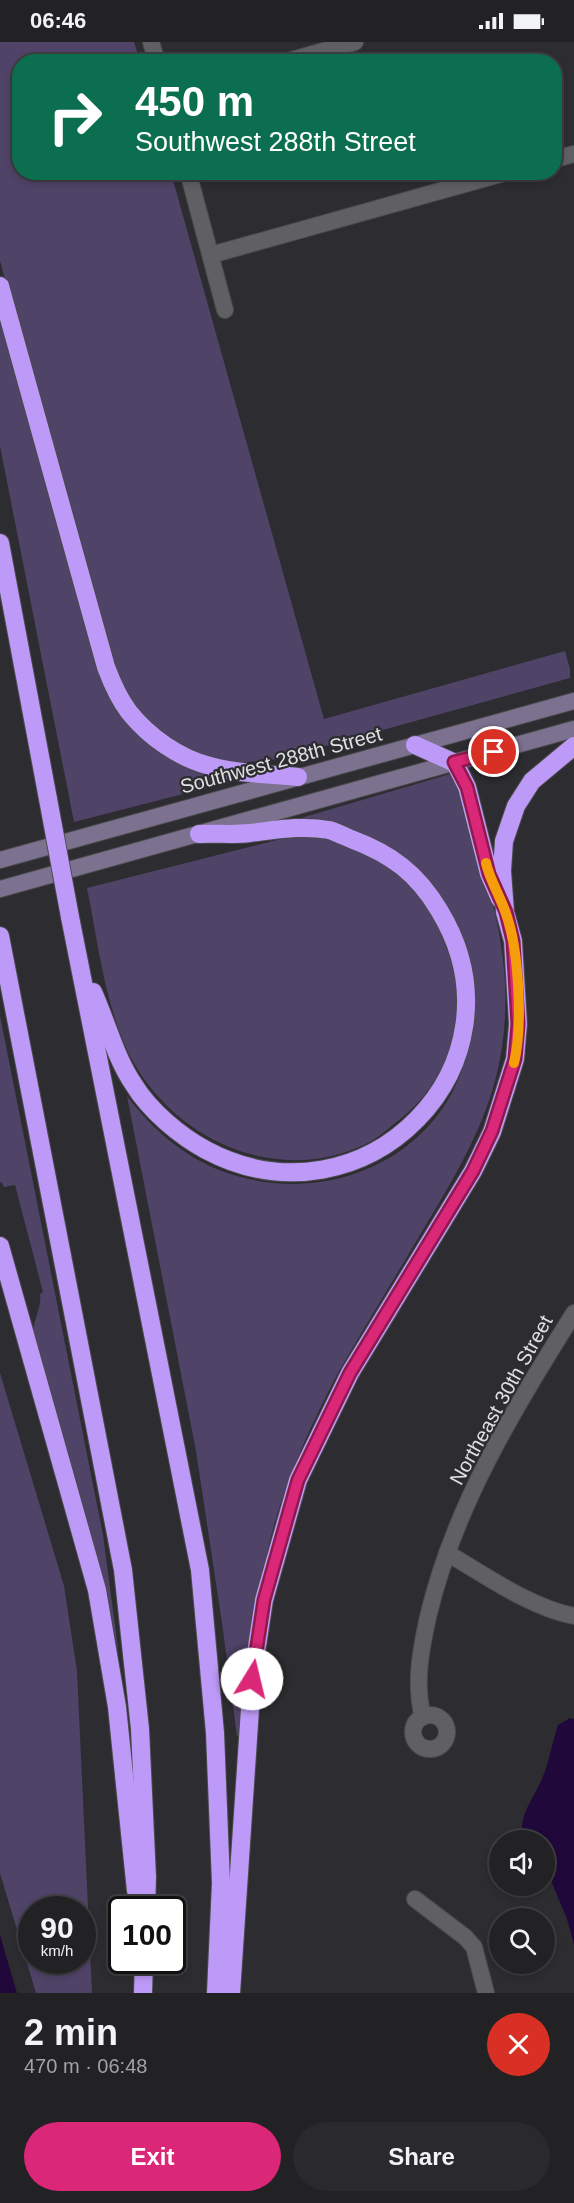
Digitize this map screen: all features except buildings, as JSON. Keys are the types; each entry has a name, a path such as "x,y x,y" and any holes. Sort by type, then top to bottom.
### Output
{"highway":[{"path":"0,286 106,667 129,712 164,745 189,759 210,766 238,771 298,777"},
{"path":"0,543 79,963 200,1570 215,1733 221,1872 216,1993"},
{"path":"415,745 454,762 467,787 489,874 506,912"},
{"path":"231,1993 252,1679 264,1600 303,1469 350,1373 473,1171 492,1131 515,1059 518,1024 513,941 506,912 502,871 504,841 516,806 532,781 574,746"},
{"path":"79,963 102,1013 116,1051 135,1087 170,1125 189,1140 219,1156 244,1166 272,1172 324,1170 362,1159 409,1128 444,1086 460,1045 465,1022 464,975 458,950 449,927 434,901 416,878 378,849 330,831 293,828 249,833 199,834"},
{"path":"0,936 123,1570 140,1729 146,1896"},
{"path":"0,1246 97,1590 117,1707 137,1896"}],"main road":[{"name":"Southwest 288th Street","path":"0,860 574,701"},
{"path":"0,889 574,729"}],"street":[{"path":"313,54 355,42"},
{"path":"190,180 225,310"},
{"path":"211,255 479,180"},
{"name":"Northeast 30th Street","path":"423,1717 418,1690 422,1643 434,1591 457,1525 488,1457 574,1313"},
{"path":"447,1553 528,1599 574,1616"},
{"path":"415,1899 465,1937 474,1947 486,1993"}],"shaded area":[{"path":"0,42 134,42 138,54 12,54 12,180 173,180 324,719 565,651 570,678 278,759 231,762 210,758 167,739 141,713 117,675 0,261"},
{"path":"0,309 98,673 108,694 230,782 74,822 0,446"},
{"path":"450,774 462,793 495,911 505,983 505,1021 501,1056 493,1088 469,1148 338,1373 284,1493 264,1569 243,1736 237,1736 196,1451 127,1096 158,1130 182,1150 222,1171 260,1181 299,1184 337,1179 372,1167 404,1148 432,1122 453,1091 467,1053 473,1020 474,997 471,975 455,920 437,894 358,836 340,827 301,818"},
{"path":"301,834 322,837 364,851 384,862 402,876 430,909 456,974 458,1000 457,1020 446,1058 427,1092 414,1107 366,1144 334,1155 302,1160 270,1158 238,1150 209,1137 182,1119 158,1097 138,1070 118,1028 105,982 87,888"},
{"path":"0,1016 103,1535 119,1656 109,1606 33,1335 40,1294 43,1292 15,1185 4,1187 0,1182"},
{"path":"0,1373 64,1586 77,1671 87,1896 18,1896 18,1933 0,1873"},
{"path":"570,1718 574,1719 574,1945 567,1919 555,1890 555,1830 522,1830 527,1809 544,1773 558,1725"},
{"path":"0,1935 17,1993 0,1993"},
{"path":"30,1974 91,1974 92,1993 36,1993"}],"slow traffic":[{"path":"486,863 506,912 513,941 518,1024 514,1063"}],"route":[{"path":"252,1679 264,1600 298,1480 350,1373 473,1171 492,1131 515,1059 518,1024 513,941 506,912 489,874 467,787 454,762 494,752"}]}
